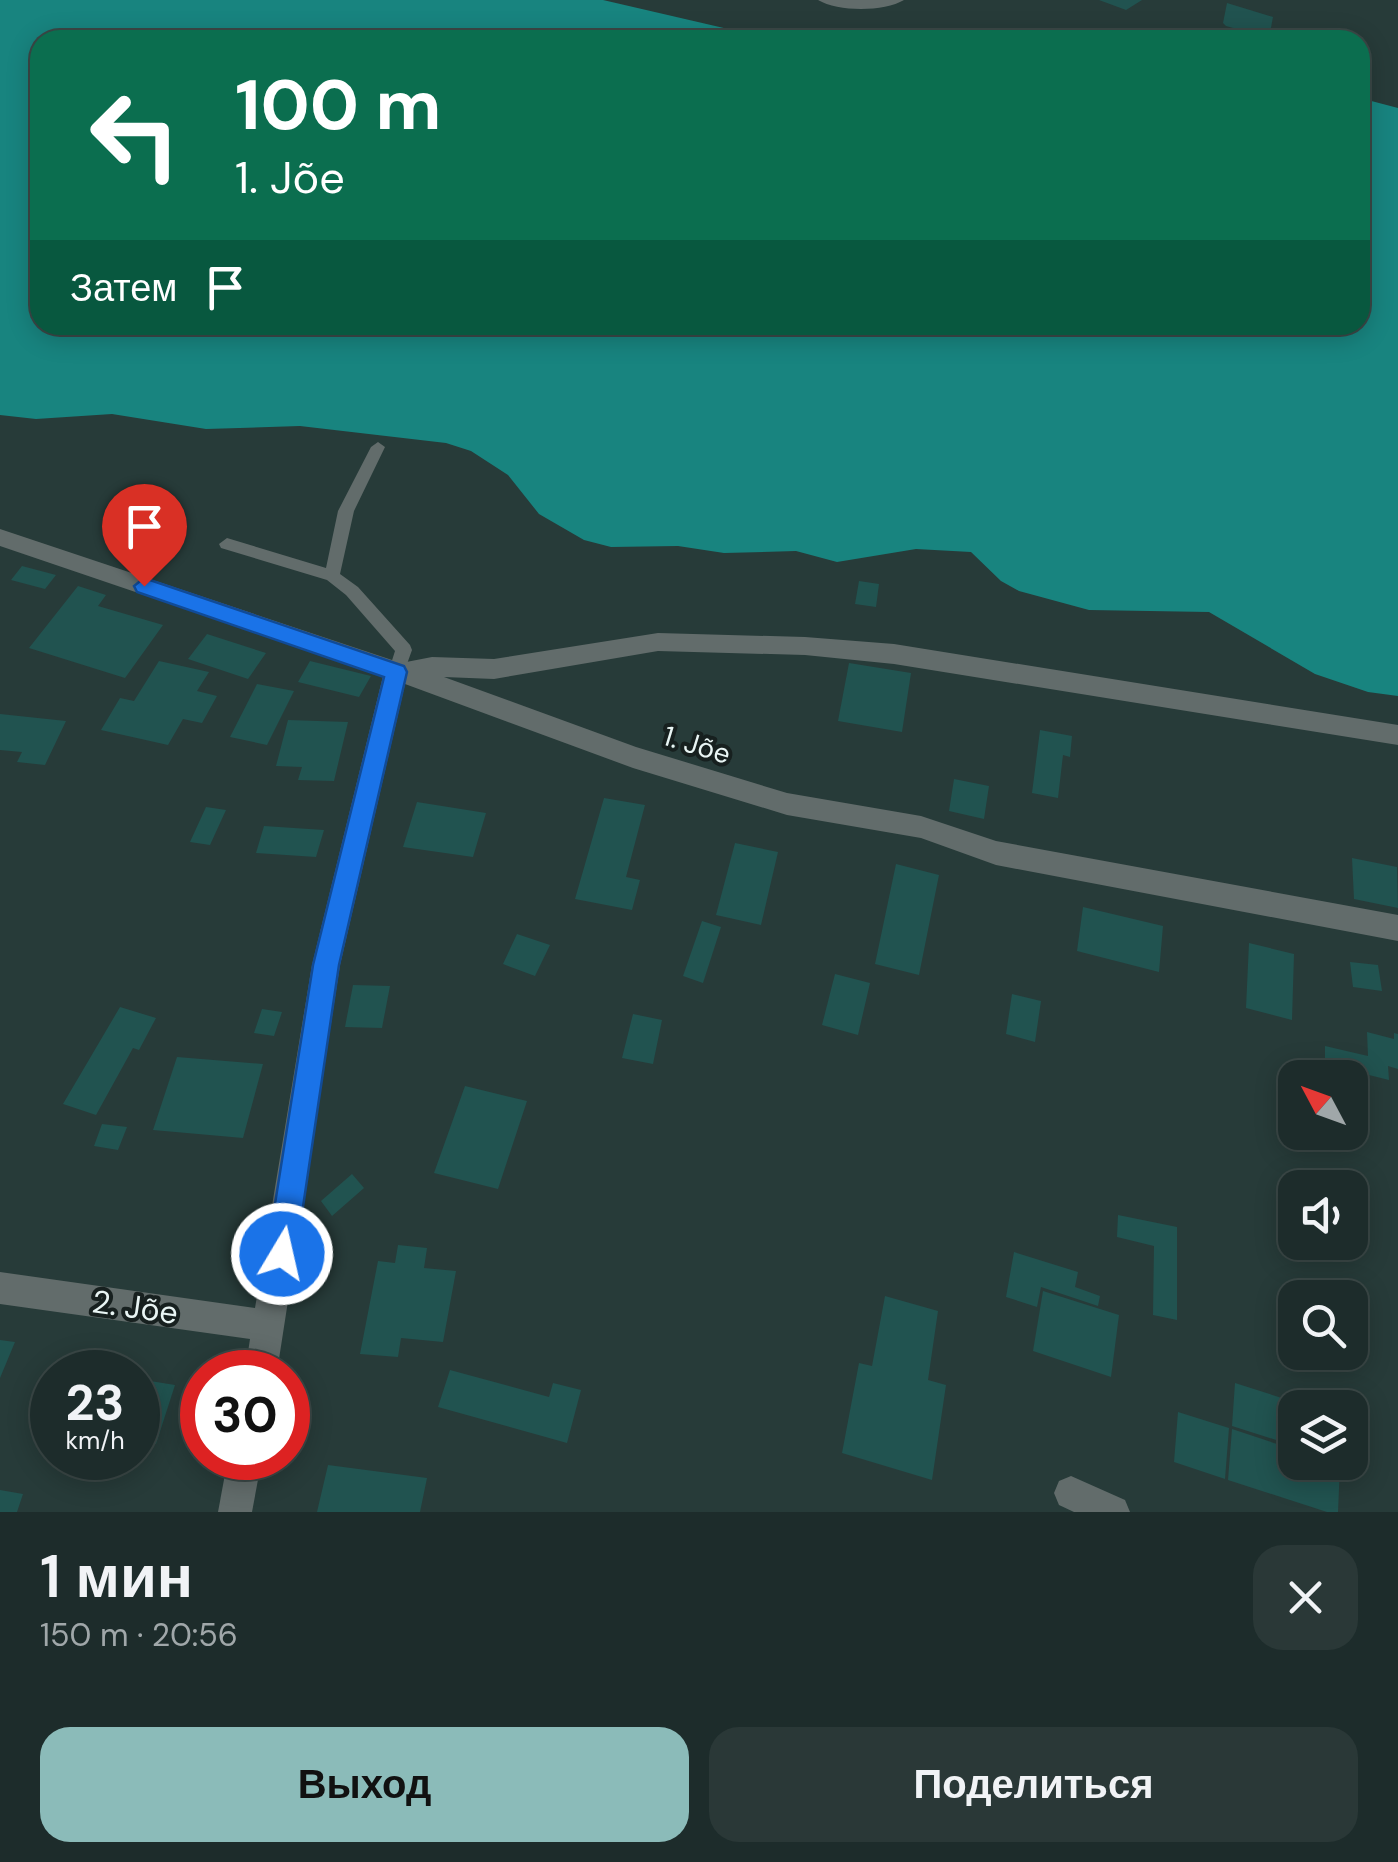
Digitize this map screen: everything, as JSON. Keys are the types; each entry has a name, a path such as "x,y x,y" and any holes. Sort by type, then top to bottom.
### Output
{"street":[{"path":"826,0 862,4 896,0"},
{"name":"1. Jõe","path":"0,537 497,704 633,757 787,804 921,827 996,853 1398,928"},
{"path":"266,1350 326,965 396,672 432,667 494,669 658,642 805,646 894,654 1398,735"},
{"name":"2. Jõe","path":"0,1288 270,1326"},
{"path":"235,1512 241,1480"},
{"path":"1071,1493 1113,1512"}],"lane":[{"path":"332,576 346,511 378,447"},
{"path":"227,544 332,576 352,590 404,650 396,672"}],"water":[{"path":"0,0 603,0 732,30 30,30 30,335 1370,335 1370,101 1398,108 1398,696 1368,692 1315,674 1209,612 1089,610 1019,591 1001,581 971,552 916,549 837,562 796,551 724,553 678,546 611,547 584,540 539,514 508,475 471,451 446,443 300,426 206,429 112,414 36,419 0,415"}],"building":[{"path":"1099,0 1142,0 1126,10"},
{"path":"1227,3 1273,17 1271,30 1240,30 1223,23"},
{"path":"22,566 56,575 45,589 11,580"},
{"path":"859,581 879,584 876,607 855,604"},
{"path":"78,586 106,595 98,606 163,625 125,678 29,648"},
{"path":"207,634 266,653 248,679 188,659"},
{"path":"159,661 209,672 197,691 217,696 202,723 183,719 168,745 101,730 120,698 134,701"},
{"path":"310,661 371,676 359,697 298,682"},
{"path":"849,663 911,673 902,732 838,721"},
{"path":"257,684 294,691 267,745 230,737"},
{"path":"0,714 66,721 45,765 17,762 22,752 0,750"},
{"path":"288,720 348,722 334,781 298,780 302,767 276,766"},
{"path":"1040,730 1072,736 1070,757 1063,755 1058,798 1032,793"},
{"path":"954,779 989,786 984,819 949,811"},
{"path":"604,798 645,805 626,877 640,880 632,910 575,899"},
{"path":"417,802 486,813 473,857 403,847"},
{"path":"206,807 226,810 210,845 190,842"},
{"path":"264,826 324,830 316,857 256,853"},
{"path":"735,843 778,852 761,925 716,915"},
{"path":"1352,858 1397,867 1398,908 1354,899"},
{"path":"896,864 939,875 919,975 875,964"},
{"path":"1083,907 1163,926 1159,972 1077,951"},
{"path":"702,921 721,927 703,983 683,976"},
{"path":"517,934 550,945 535,976 503,964"},
{"path":"1249,943 1294,954 1292,1020 1246,1008"},
{"path":"1350,962 1378,965 1382,991 1353,987"},
{"path":"835,974 870,983 858,1035 822,1025"},
{"path":"353,985 390,986 382,1028 345,1027"},
{"path":"1012,994 1041,1001 1035,1042 1006,1034"},
{"path":"120,1007 156,1018 139,1050 133,1048 96,1115 63,1104"},
{"path":"262,1009 282,1012 274,1036 254,1033"},
{"path":"633,1014 662,1020 653,1064 622,1058"},
{"path":"1367,1032 1394,1039 1394,1033 1398,1034 1398,1069 1388,1066 1389,1080 1368,1075 1368,1060 1325,1060 1325,1046 1368,1056"},
{"path":"177,1057 263,1064 243,1138 153,1130"},
{"path":"465,1086 527,1101 498,1189 434,1173"},
{"path":"102,1124 127,1127 118,1150 94,1146"},
{"path":"352,1174 364,1188 332,1216 321,1201"},
{"path":"1118,1215 1177,1227 1177,1320 1153,1315 1154,1246 1117,1237"},
{"path":"398,1245 427,1248 424,1268 456,1271 443,1342 401,1338 398,1357 360,1354 378,1261 395,1263"},
{"path":"1014,1252 1078,1272 1075,1287 1100,1296 1098,1306 1041,1287 1037,1307 1006,1297"},
{"path":"1043,1291 1119,1315 1111,1377 1033,1351"},
{"path":"885,1296 938,1311 928,1380 946,1385 932,1480 842,1453 859,1363 872,1366"},
{"path":"0,1340 15,1342 0,1378"},
{"path":"450,1370 549,1397 553,1383 581,1390 567,1443 438,1407"},
{"path":"160,1383 175,1385 160,1432"},
{"path":"1235,1383 1278,1397 1278,1441 1232,1426"},
{"path":"1178,1412 1229,1428 1225,1479 1174,1462"},
{"path":"1232,1429 1278,1444 1278,1480 1339,1480 1338,1512 1327,1512 1228,1480"},
{"path":"328,1465 427,1478 420,1512 317,1512"},
{"path":"0,1490 23,1494 17,1512 0,1512"}],"route":[{"path":"144,586 396,672 326,965 282,1254"}]}
